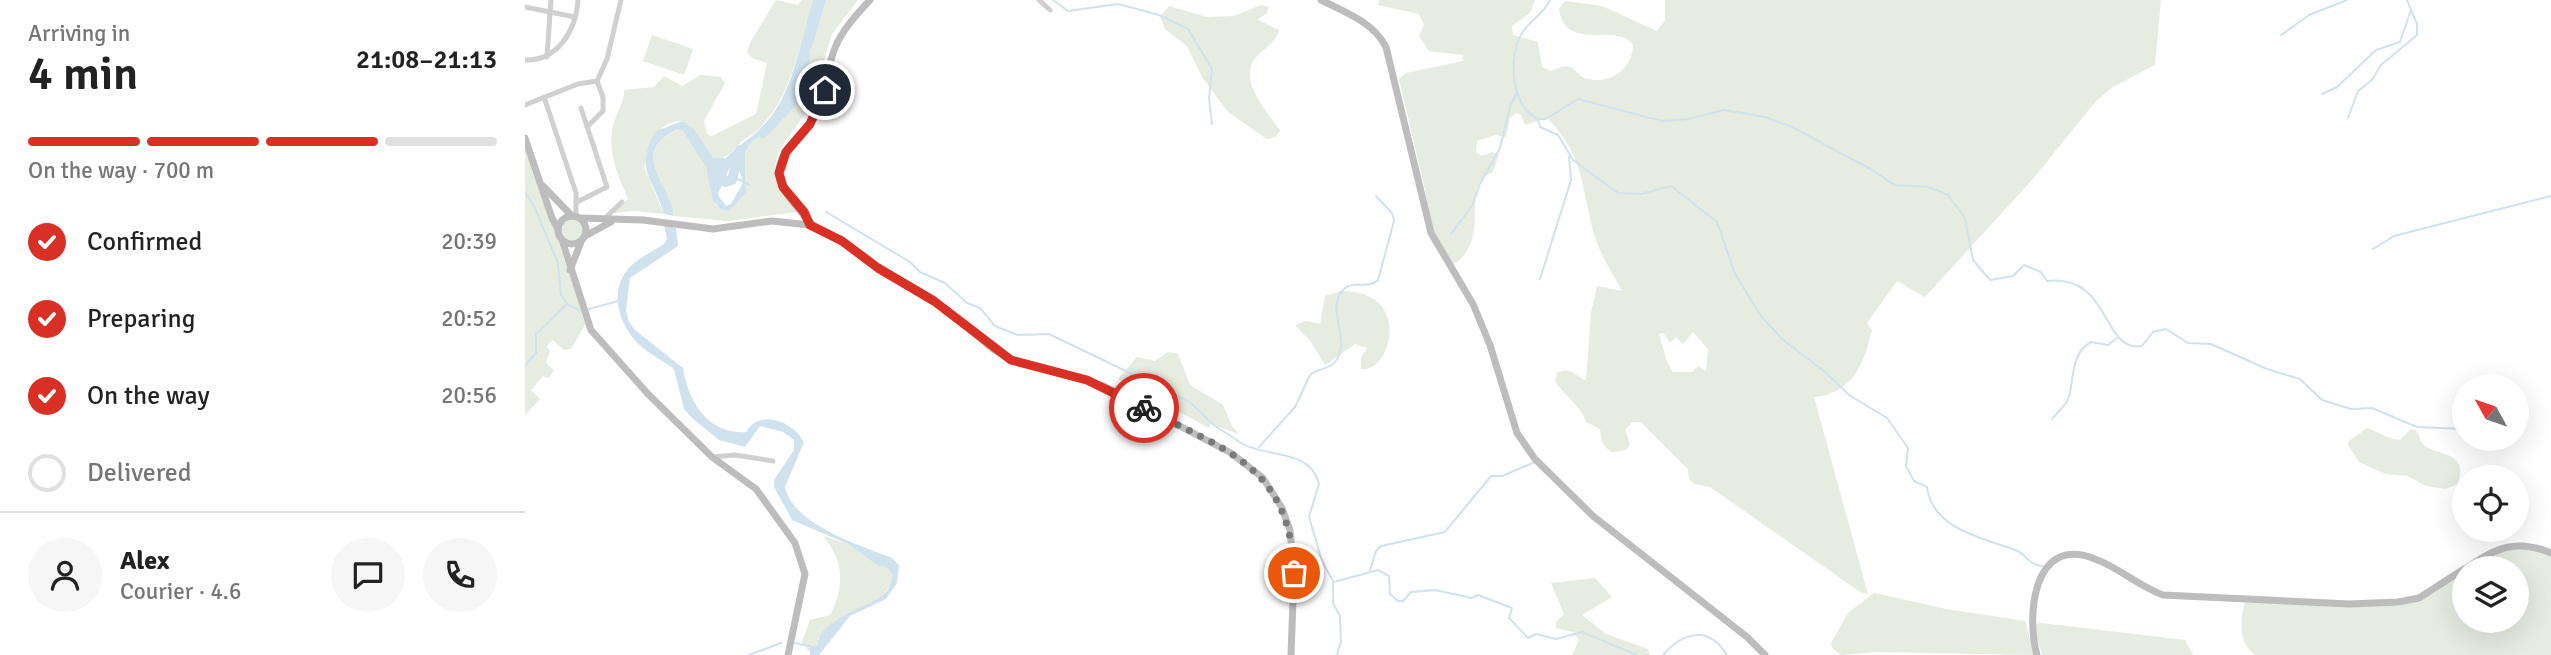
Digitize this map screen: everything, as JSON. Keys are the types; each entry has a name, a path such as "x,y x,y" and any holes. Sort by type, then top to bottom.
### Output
{"street":[{"path":"547,57 551,0"},
{"path":"525,60 547,57 566,37 575,17 578,0"},
{"path":"587,127 603,111 603,97 597,80 607,59 621,0"},
{"path":"810,225 804,212 783,187 779,173 781,163 786,152 819,110 835,48 842,34 870,0"},
{"path":"1039,0 1050,10"},
{"path":"1321,0 1369,26 1386,47 1431,233 1473,304 1517,432 1535,459 1593,516 1747,637 1765,655"},
{"path":"525,7 575,17"},
{"path":"525,105 597,80"},
{"path":"544,97 577,202 576,217"},
{"path":"577,202 607,190 581,108"},
{"path":"525,138 591,330 648,394 712,457 756,489 795,543 803,562 804,583 788,655"},
{"path":"541,184 585,225 584,239 570,271"},
{"path":"603,220 622,202"},
{"path":"558,229 562,221 576,217 713,229 772,221 810,225 842,241 878,268 938,304 1011,360 1104,386 1231,453 1263,478 1282,508 1293,544 1291,655"},
{"path":"562,240 569,244 584,239 615,221"},
{"path":"712,457 735,455 773,461"},
{"path":"2487,556 2508,544 2532,546 2551,553"},
{"path":"2037,655 2031,622 2034,590 2044,572 2062,558 2072,556 2095,558 2144,588 2163,595 2350,604 2413,600 2452,576"}],"shaded area":[{"path":"776,0 798,5 802,0 813,0 793,70 768,118 728,155 717,160 707,152 683,121 666,125 656,135 644,167 664,214 635,211 613,213 628,199 617,171 611,142 624,90 654,87 664,76 682,86 701,75 721,77 725,83 704,121 707,134 712,136 756,114 767,63 752,58 747,52"},
{"path":"826,0 858,0 832,34 810,107 779,150 774,170 781,189 797,212 728,221 674,216 654,159 656,149 663,139 678,130 683,131 706,167 716,205 727,211 746,192 745,153 751,142 771,129 798,89 800,72 814,42"},
{"path":"1379,0 1535,0 1530,13 1512,26 1513,35 1538,42 1542,67 1551,71 1567,66 1583,77 1602,80 1624,69 1632,54 1633,45 1626,38 1581,34 1571,30 1563,22 1559,9 1565,1 1602,6 1657,31 1665,20 1665,0 2161,0 2155,65 2113,87 2096,101 2032,180 1925,297 1897,281 1867,323 1872,330 1865,354 1854,375 1838,390 1814,397 1868,594 1860,592 1710,487 1694,484 1689,479 1688,469 1641,422 1632,422 1625,430 1630,444 1626,450 1613,452 1606,448 1600,429 1586,422 1555,381 1557,373 1565,371 1572,372 1586,381 1591,313 1597,286 1622,291 1595,237 1576,160 1560,132 1547,118 1525,125 1521,115 1516,113 1510,118 1506,137 1495,135 1477,141 1476,152 1482,156 1492,152 1499,154 1493,172 1483,179 1477,188 1472,240 1466,253 1454,264 1441,251 1431,227 1399,79 1406,73 1463,61 1463,55 1429,51 1419,36 1424,25 1419,14 1378,5","holes":["1693,332 1708,349 1706,371 1698,366 1692,372 1673,372 1667,362 1659,334 1663,333 1670,343 1676,337 1683,344"]},
{"path":"1261,5 1269,7 1266,14 1258,19 1279,30 1273,41 1252,64 1250,74 1255,94 1280,130 1276,137 1267,139 1228,112 1202,77 1187,46 1165,29 1160,17 1169,6 1206,17 1234,16"},
{"path":"652,35 693,49 684,75 643,61"},
{"path":"525,144 586,323 571,349 564,350 553,340 546,346 550,351 546,363 554,370 549,378 543,376 531,390 540,399 525,415"},
{"path":"572,218 583,225 584,230 577,241 572,242 561,235 560,230 567,219"},
{"path":"1341,291 1364,295 1379,304 1387,317 1390,332 1387,347 1381,359 1372,367 1361,369 1361,358 1367,348 1355,344 1325,365 1311,342 1295,325 1306,321 1320,324 1325,296"},
{"path":"1168,352 1178,354 1190,385 1223,405 1232,426 1239,434 1211,424 1209,428 1118,379 1137,357 1155,361"},
{"path":"2367,428 2400,440 2411,429 2415,430 2421,442 2428,448 2455,459 2459,465 2452,465 2452,486 2446,489 2426,486 2407,476 2386,474 2359,462 2348,445 2349,441"},
{"path":"823,536 848,544 878,566 886,567 892,574 890,586 883,595 838,621 818,639 819,645 810,647 810,652 802,642 810,620 830,615 840,584 835,555"},
{"path":"2504,545 2525,546 2551,554 2551,655 2257,655 2245,644 2241,628 2247,595 2363,603 2407,598 2425,592 2452,576 2452,633 2529,633 2529,556 2486,556"},
{"path":"1595,578 1612,597 1582,615 1606,634 1648,649 1650,655 1572,655 1579,640 1573,632 1556,628 1556,622 1564,614 1551,583"},
{"path":"1874,593 1946,609 2025,621 2035,655 1875,652 1841,655 1832,648 1831,643 1848,613"},
{"path":"2041,623 2185,640 2193,655 2042,655 2033,625"}],"water":[{"path":"813,0 826,0 814,42 800,72 798,89 771,129 751,142 745,153 746,192 729,211 720,209 713,200 706,167 683,131 677,130 662,139 655,149 656,170 672,204 674,216 664,214 646,165 649,144 656,131 683,121 693,128 713,158 726,158 755,134 768,121 786,89","holes":["734,161 737,161 743,183 731,204 726,206 718,195 729,169"]},
{"path":"664,225 676,228 678,246 630,278 626,310 629,322 635,330 683,368 695,404 711,422 721,428 746,432 752,425 768,419 785,424 799,435 804,442 785,487 791,500 814,523 846,540 892,558 899,565 897,583 886,599 850,616 819,655 810,655 810,647 818,645 820,636 827,628 836,620 881,596 889,587 892,574 886,567 878,566 848,544 792,520 774,487 774,480 794,450 794,440 783,432 760,426 745,447 719,440 684,409 674,369 646,350 628,331 619,311 618,289 628,269 635,262 664,244 667,239"}],"waterway":[{"path":"1053,0 1068,11 1118,4 1159,15 1188,29 1212,69 1209,98 1212,124"},
{"path":"1550,0 1522,33 1514,67 1517,92 1522,103 1538,119 1540,127 1558,135 1573,160 1618,193 1641,194 1671,186 1717,222 1735,274 1761,316 1782,339 1825,372 1849,395 1887,418 1908,448 1906,466 1914,481 1927,487 1938,513 1961,530 2019,552 2033,564 2042,566"},
{"path":"2281,35 2309,15 2347,0"},
{"path":"2348,118 2358,91 2372,80 2381,65 2417,35 2417,24 2407,0"},
{"path":"2322,94 2337,87 2376,50 2400,42 2411,10"},
{"path":"763,133 797,97 805,54"},
{"path":"1451,234 1472,206 1480,184 1500,148 1510,107 1517,92"},
{"path":"1538,119 1546,119 1578,99 1662,121 1688,119 1724,110 1765,117 1792,127 1874,171 1894,185 1929,187 1948,195 1965,218 1973,260 1990,280 2013,276 2024,265 2041,272 2047,281 2068,282 2083,289 2095,300 2119,338 2129,345 2142,346 2153,332 2166,329 2188,343 2211,344 2267,369 2300,379 2322,400 2351,409 2372,408 2417,427 2452,428"},
{"path":"716,170 725,182 732,180 740,150"},
{"path":"1540,279 1571,180 1569,157"},
{"path":"734,177 749,185"},
{"path":"525,192 534,206 558,263 561,295 567,304 578,310"},
{"path":"1259,447 1295,407 1310,375 1334,363 1339,355 1341,336 1336,307 1343,290 1351,285 1370,284 1378,280 1394,221 1392,213 1376,196"},
{"path":"2373,249 2394,236 2551,196"},
{"path":"826,212 910,262 920,272 945,283 967,303 980,308 995,326 1018,335 1049,334 1186,400 1214,425 1241,443 1297,459 1307,465 1319,484 1309,517 1322,561 1333,581 1333,603 1340,616 1341,641 1337,655"},
{"path":"589,309 618,301"},
{"path":"525,366 536,353 536,334 566,305"},
{"path":"2052,419 2068,400 2074,366 2080,352 2091,342 2108,345 2117,338"},
{"path":"1370,570 1376,551 1381,546 1445,532 1491,476 1502,476 1533,463"},
{"path":"1334,582 1378,570 1389,576 1390,594 1398,601 1403,601 1411,592 1435,590 1472,598 1478,595 1512,608 1509,618 1528,638 1536,634 1556,639 1582,632 1637,655"},
{"path":"1663,655 1678,641 1695,635 1712,639 1727,655"},
{"path":"749,655 781,643"},
{"path":"795,643 813,647"}],"way so far":[{"path":"1144,408 1231,453 1263,478 1282,508 1290,530 1294,573"}],"route":[{"path":"825,90 819,110 786,152 779,173 783,187 804,212 810,225 842,241 878,268 934,301 993,349 1011,360 1104,386 1144,408"}]}
